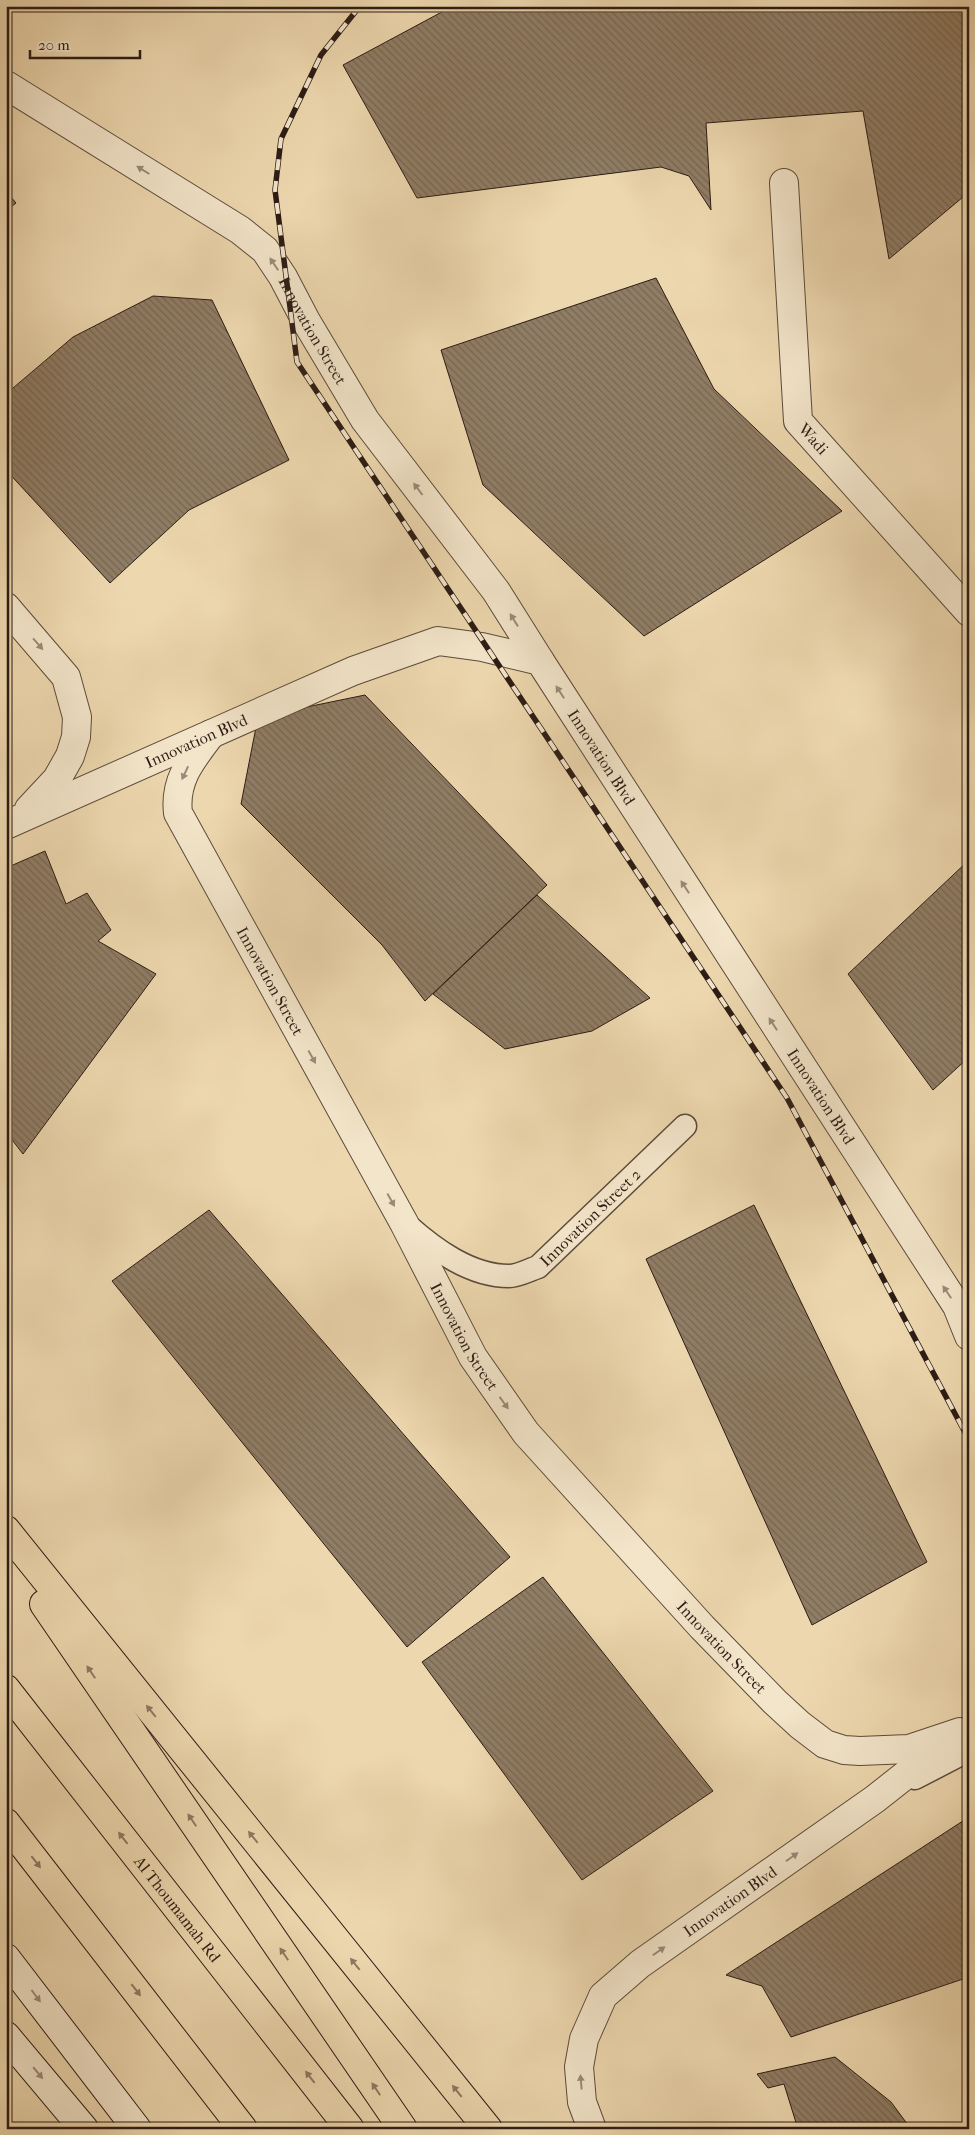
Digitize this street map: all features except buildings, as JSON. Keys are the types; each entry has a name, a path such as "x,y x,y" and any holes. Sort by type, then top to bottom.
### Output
{"main road":[{"path":"6,1530 488,2129"},
{"path":"6,1548 403,2129"},
{"name":"Al Thoumamah Rd","path":"6,1689 350,2129"},
{"path":"6,1823 243,2129"}],"street":[{"name":"Innovation Street","path":"6,85 240,230 265,250 283,277 306,321 365,420 496,591 540,661"},
{"name":"Wadi","path":"784,183 798,421 969,612"},
{"path":"6,607 66,677 76,718 76,737 70,756 57,779 12,822"},
{"name":"Innovation Blvd","path":"12,822 353,671 438,641 482,647 540,661 957,1306 969,1336"},
{"name":"Innovation Street","path":"211,733 190,762 181,782 176,797 178,813 404,1223 473,1357 526,1433 696,1620 775,1702 800,1725 825,1744 844,1750 909,1748 966,1736"},
{"name":"Innovation Blvd","path":"592,2129 582,2102 579,2067 584,2039 603,1996 640,1964 966,1736"},
{"path":"6,1958 137,2129"},
{"path":"6,2036 84,2129"}],"lane":[{"name":"Innovation Street 2","path":"404,1223 427,1243 476,1270 510,1277 538,1268 685,1126"}],"railway":[{"path":"360,6 321,55 281,139 275,190 297,362 787,1098 969,1440"}]}
